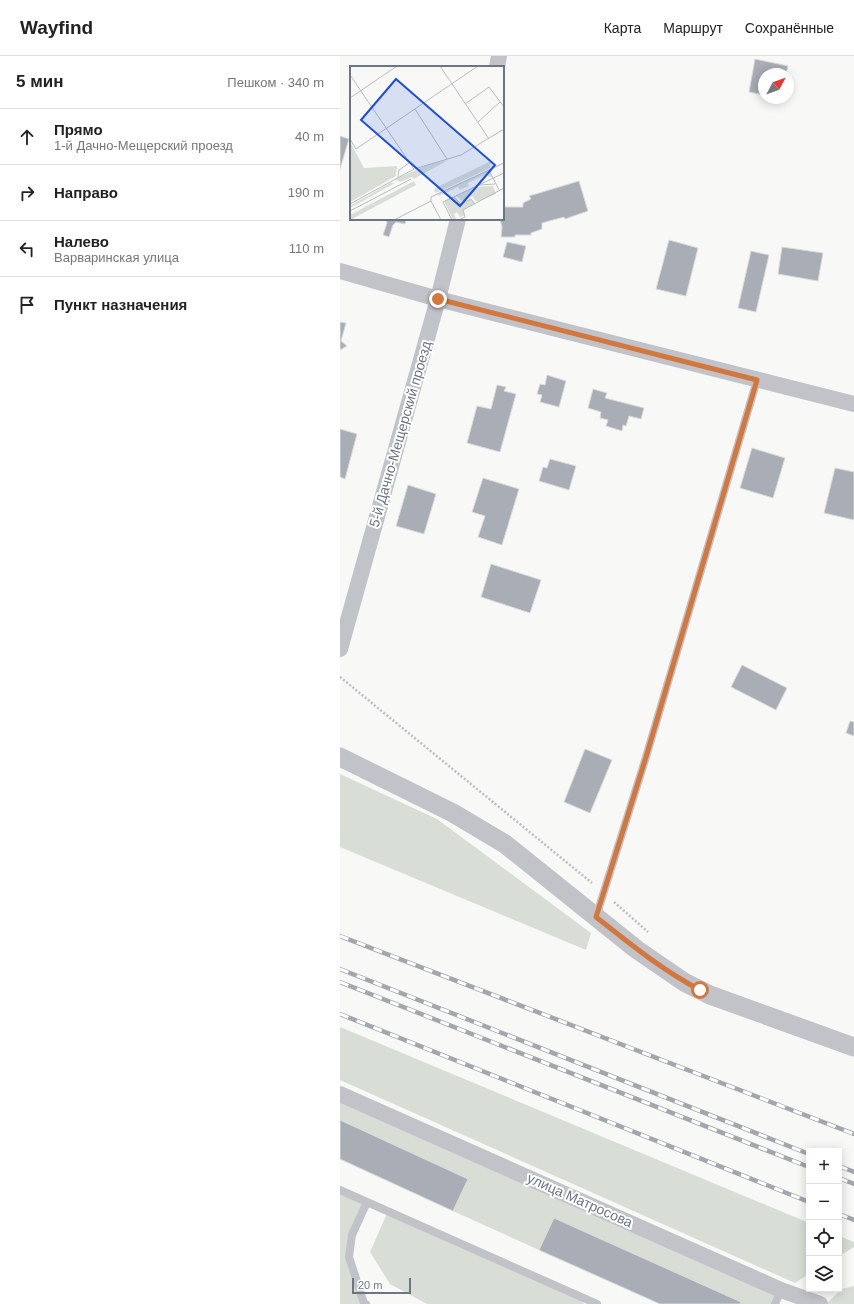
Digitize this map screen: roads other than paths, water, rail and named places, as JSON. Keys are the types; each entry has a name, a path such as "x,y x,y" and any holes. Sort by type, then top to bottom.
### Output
{"street":[{"path":"497,66 500,56"},
{"name":"5-й Дачно-Мещерский проезд","path":"340,649 438,299 458,220"},
{"path":"340,271 438,299 854,404"},
{"path":"340,757 453,813 505,844 654,962 700,990 710,995 854,1047"},
{"name":"улица Матросова","path":"340,1094 778,1297 820,1304"}],"lane":[{"path":"596,917 646,757 757,380"},
{"path":"340,1190 597,1304"},
{"path":"364,1304 349,1258 352,1235 367,1202"}],"railway":[{"path":"340,936 854,1134"},
{"path":"340,969 806,1153"},
{"path":"340,982 806,1166"},
{"path":"340,1014 806,1201"},
{"path":"842,1167 854,1172"},
{"path":"842,1179 854,1184"},
{"path":"842,1215 854,1220"}]}
